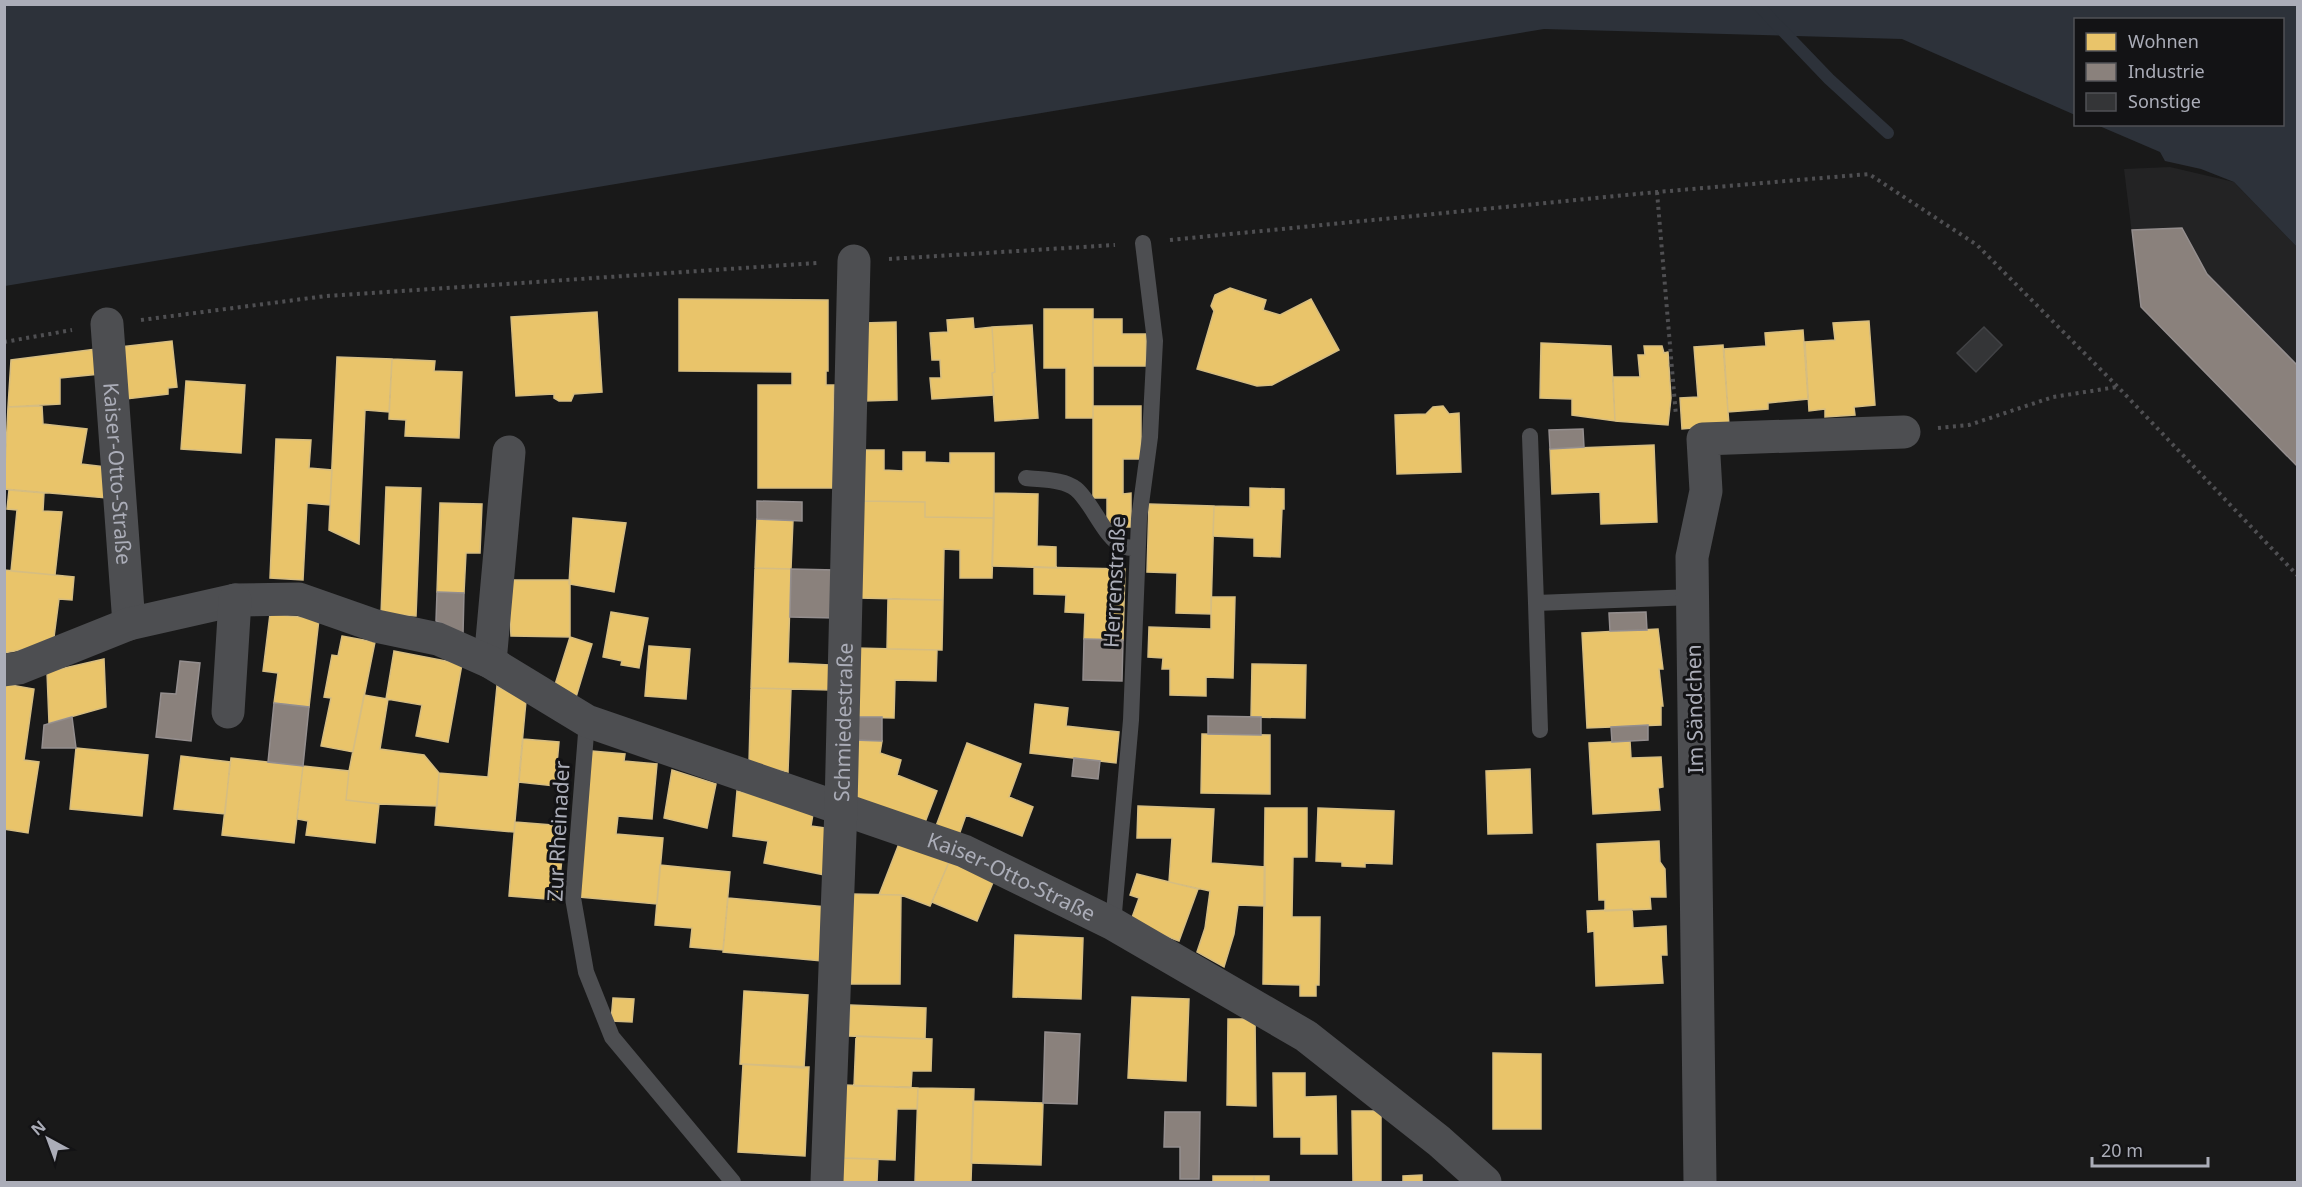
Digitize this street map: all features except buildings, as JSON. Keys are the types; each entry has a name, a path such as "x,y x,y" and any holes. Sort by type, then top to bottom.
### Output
{"street":[{"name":"Schmiedestraße","path":"826,1182 841,807 854,261"},
{"name":"Kaiser-Otto-Straße","path":"107,324 129,624"},
{"name":"Im Sändchen","path":"1700,1182 1692,557 1706,491 1703,439 1905,432"},
{"path":"490,662 509,452"},
{"name":"Kaiser-Otto-Straße","path":"4,670 20,668 129,624 235,600 299,599 376,626 438,639 490,662 587,720 964,851 1113,924 1306,1036 1439,1141 1485,1182"},
{"path":"228,712 235,600"}],"lane":[{"name":"Herrenstraße","path":"1113,924 1131,720 1138,519 1150,437 1155,341 1143,243"},
{"path":"1530,436 1540,730"},
{"path":"1026,478 1058,482 1075,488 1105,529 1122,546 1137,549"},
{"path":"1536,603 1693,597"},
{"name":"Zur Rheinader","path":"587,720 573,897 586,972 612,1037 733,1182"}],"path":[{"path":"4,342 107,324 326,296 1143,243 1657,192 1869,174 1977,245 2118,387 2298,576"},
{"path":"1657,192 1677,418"},
{"path":"1905,432 1969,425 2053,397 2118,387"}],"shaded area":[{"path":"5,4 2297,5 2297,247 2234,182 2201,169 2165,161 2160,152 2099,126 2284,126 2284,18 2074,18 2074,115 1902,39 1544,29 5,286"},
{"path":"2170,167 2234,182 2297,247 2297,467 2141,307 2124,169"}],"waterway":[{"path":"1757,4 1829,79 1888,133"}]}
